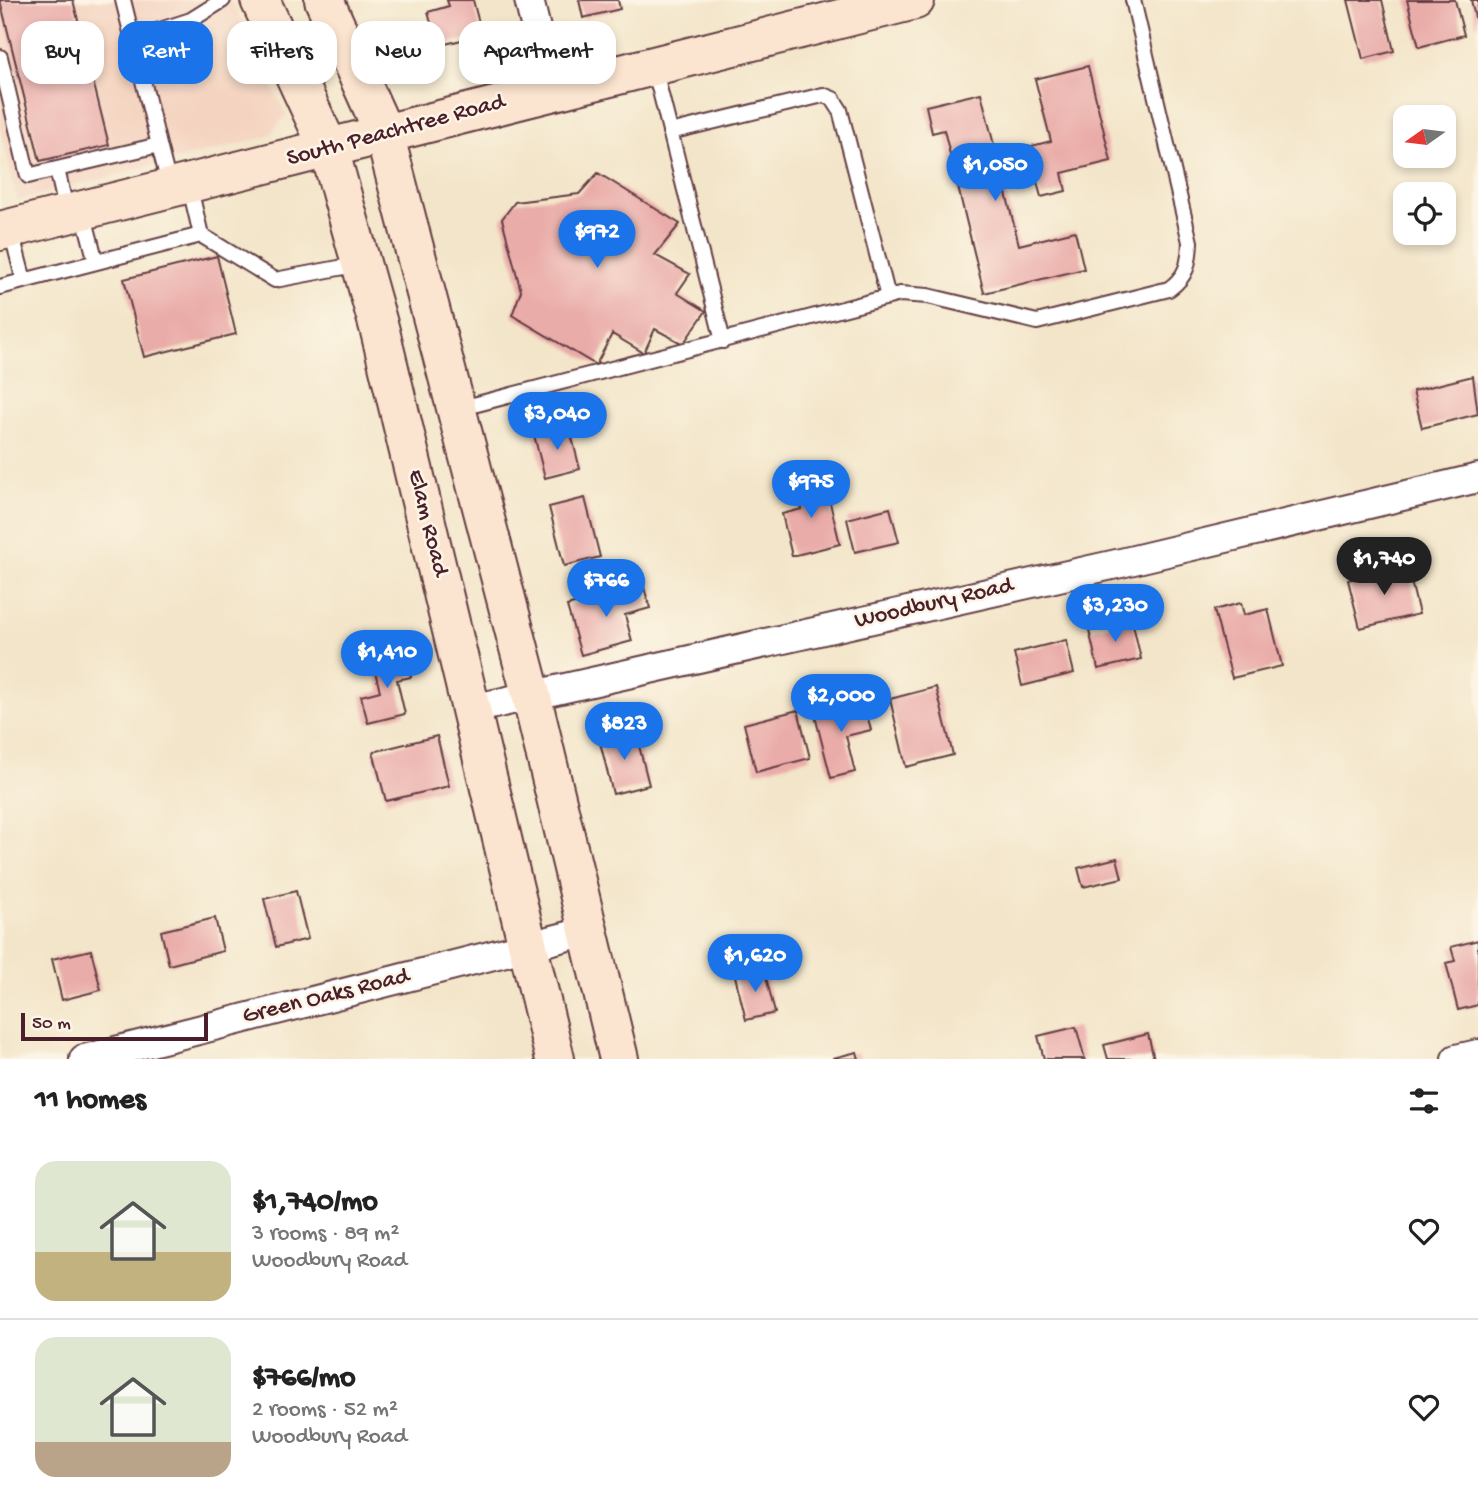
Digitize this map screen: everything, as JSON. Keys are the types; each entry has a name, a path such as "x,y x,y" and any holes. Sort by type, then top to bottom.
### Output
{"main road":[{"name":"Elam Road","path":"260,0 329,149 361,264 472,709 555,1059"},
{"path":"324,0 384,133 531,694 618,1059"},
{"name":"South Peachtree Road","path":"5,230 903,1"}],"street":[{"path":"530,0 551,90"},
{"name":"Woodbury Road","path":"472,709 1122,563 1478,478"},
{"name":"Green Oaks Road","path":"84,1059 587,931"},
{"path":"1456,1059 1478,1054"}],"lane":[{"path":"122,0 127,21"},
{"path":"188,21 223,0"},
{"path":"456,410 900,294 928,296 1037,322 1169,289 1182,279 1189,264 1190,242 1133,0"},
{"path":"0,57 28,176 159,145"},
{"path":"654,65 723,341"},
{"path":"143,84 159,145 201,235 275,280 361,264"},
{"path":"670,132 823,95 833,99 840,110 888,297"},
{"path":"57,169 96,262"},
{"path":"5,230 24,281"},
{"path":"0,287 201,235"}],"shaded area":[{"path":"0,0 231,0 241,21 227,21 227,84 271,84 286,115 269,136 18,200 0,129"}],"building":[{"path":"0,0 73,0 78,21 21,21 21,84 94,84 109,145 40,161"},
{"path":"447,0 473,0 478,21 459,21 459,41 445,44 445,21 430,21 428,12 449,6"},
{"path":"579,0 618,0 620,9 583,18"},
{"path":"1348,0 1382,0 1394,51 1363,59"},
{"path":"1407,0 1455,0 1464,35 1419,47"},
{"path":"1471,0 1478,0 1478,26 1477,26"},
{"path":"1088,66 1111,161 1062,173 1066,191 1041,197 1028,147 1051,141 1035,79"},
{"path":"981,93 1019,245 1075,231 1084,269 984,293 944,130 932,133 926,106"},
{"path":"598,173 680,224 655,255 690,274 677,293 706,311 683,344 655,329 644,353 612,334 596,365 512,315 521,291 502,219 515,202 579,194"},
{"path":"217,256 236,334 144,357 124,279"},
{"path":"1473,376 1478,414 1422,428 1413,391"},
{"path":"569,426 580,469 545,478 534,435"},
{"path":"824,478 840,544 792,556 782,514 802,509 796,485"},
{"path":"585,498 600,557 564,566 549,507"},
{"path":"890,508 899,542 855,552 847,519"},
{"path":"1407,565 1419,614 1360,628 1348,580"},
{"path":"643,584 650,608 625,615 632,641 581,655 567,606"},
{"path":"1241,603 1244,615 1268,609 1282,666 1232,678 1214,610"},
{"path":"1132,620 1141,659 1098,669 1089,630"},
{"path":"1066,640 1074,673 1022,686 1014,653"},
{"path":"406,655 411,677 397,680 405,714 368,723 361,696 380,691 373,664"},
{"path":"936,687 953,755 906,767 890,699"},
{"path":"863,699 871,730 846,736 855,772 831,778 814,712"},
{"path":"798,710 810,758 756,772 744,724"},
{"path":"635,730 649,785 613,794 599,738"},
{"path":"437,736 449,786 386,801 373,752"},
{"path":"1117,858 1122,878 1083,887 1078,868"},
{"path":"296,891 308,939 276,947 264,899"},
{"path":"215,918 223,951 169,965 161,931"},
{"path":"1478,940 1478,1005 1458,1010 1446,963 1455,961 1451,947"},
{"path":"91,950 101,990 62,1000 52,959"},
{"path":"764,969 775,1013 746,1020 735,976"},
{"path":"1076,1027 1085,1059 1044,1059 1038,1036"},
{"path":"1148,1034 1154,1059 1108,1059 1104,1045"},
{"path":"857,1052 859,1059 833,1059 833,1058"}]}
